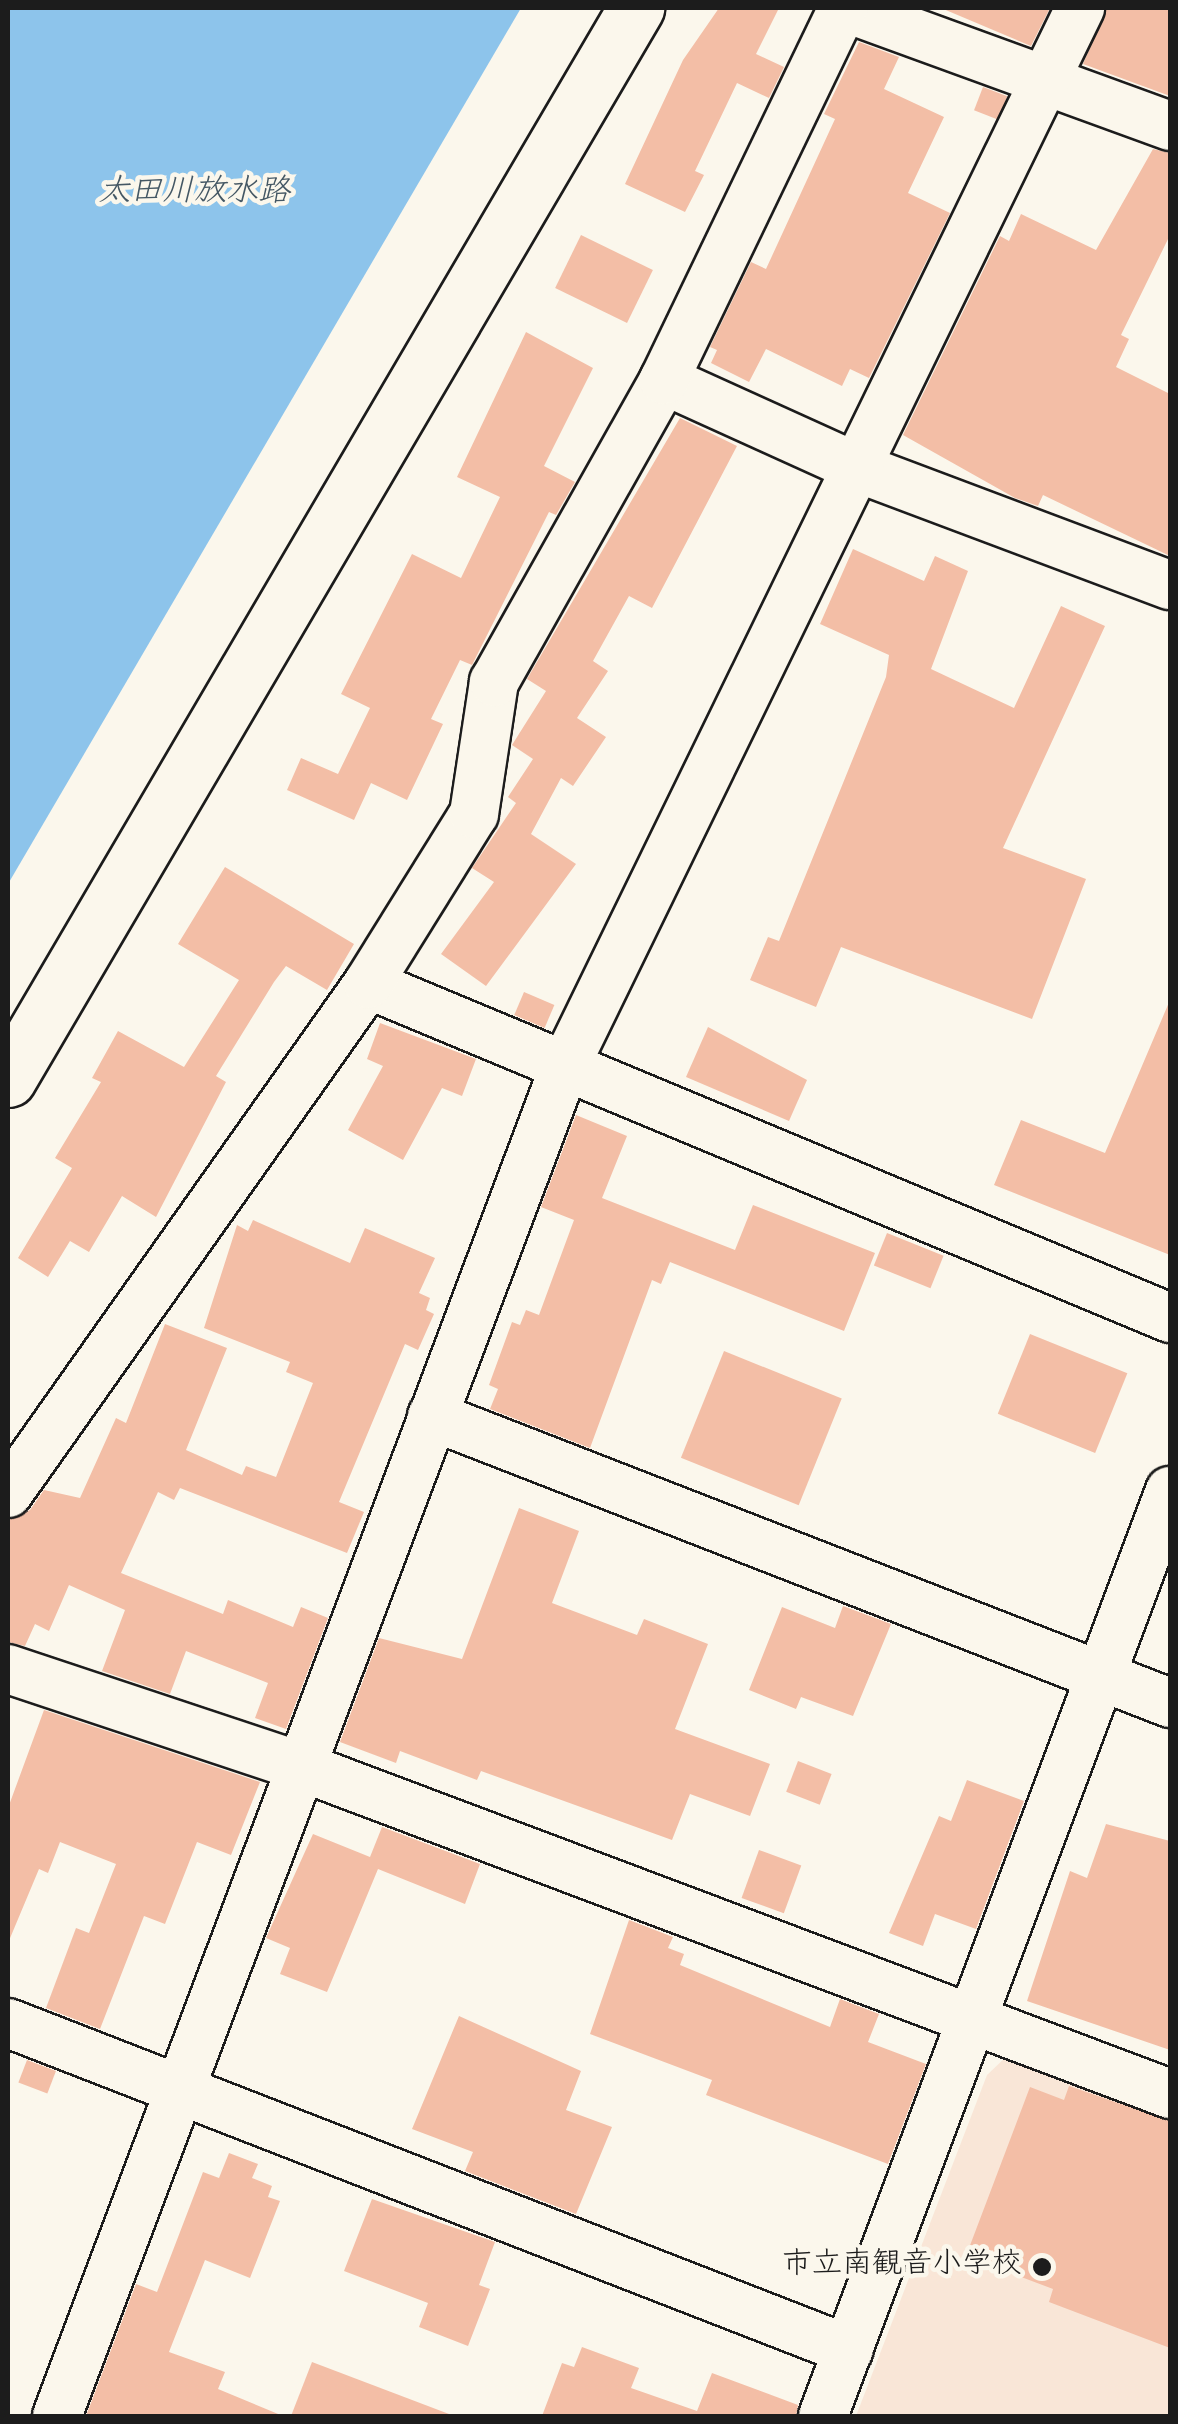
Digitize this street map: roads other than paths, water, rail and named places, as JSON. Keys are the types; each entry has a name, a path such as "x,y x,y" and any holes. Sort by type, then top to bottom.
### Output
{"street":[{"path":"8,1079 636,8"},
{"path":"8,1493 368,984 474,814 494,682 664,380 844,8 1170,126"},
{"path":"57,2416 176,2089 302,1767 565,1066 1080,8"},
{"path":"664,380 858,468 1170,585"},
{"path":"368,984 1170,1318"},
{"path":"432,1416 1170,1703"},
{"path":"823,2416 1170,1491"},
{"path":"8,1669 302,1767 1170,2094"},
{"path":"8,2023 849,2350"}],"water":[{"name":"太田川放水路","path":"8,8 521,8 8,884"}],"place":[{"name":"市立南観音小学校","path":"1042,2267"}]}
